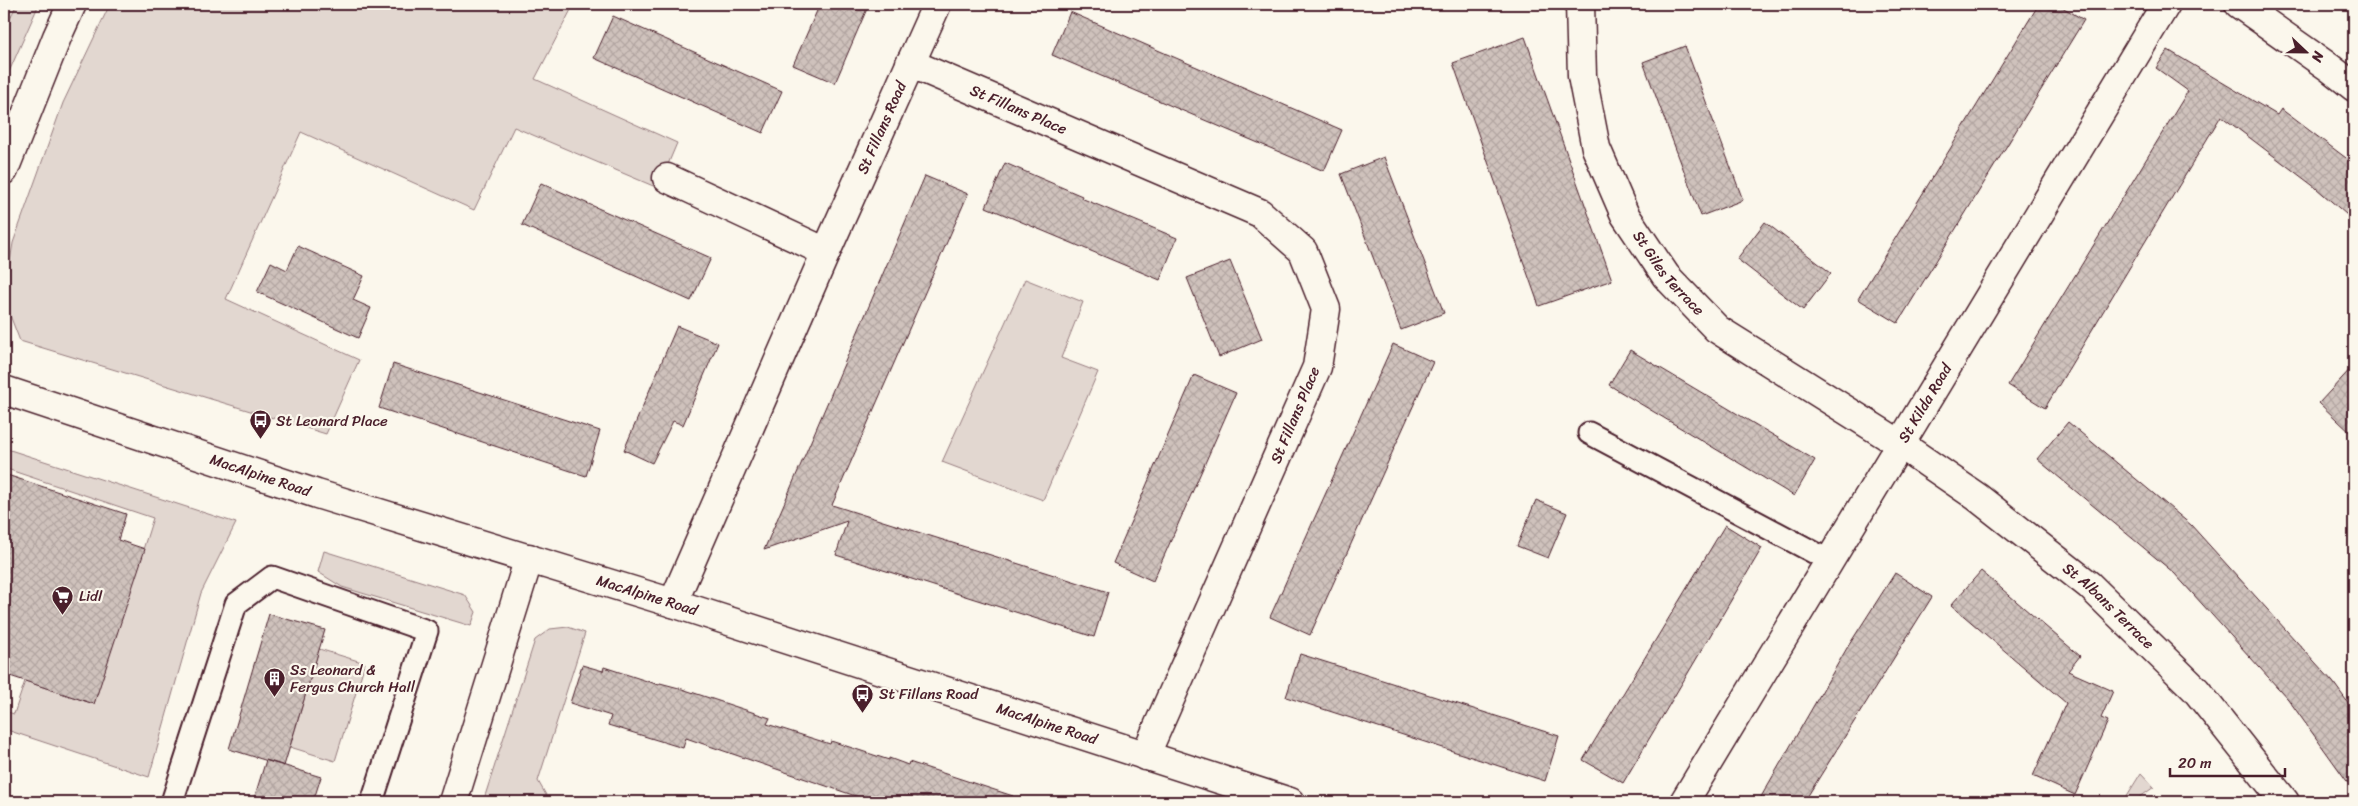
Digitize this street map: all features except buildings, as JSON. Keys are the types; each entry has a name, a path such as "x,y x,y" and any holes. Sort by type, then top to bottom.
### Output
{"street":[{"path":"4,170 57,36 72,4"},
{"name":"St Fillans Road","path":"673,603 826,252 937,4"},
{"name":"St Giles Terrace","path":"1580,4 1582,76 1596,148 1625,215 1666,276 1717,329 1900,444"},
{"name":"St Kilda Road","path":"1684,802 2166,4"},
{"path":"2239,4 2354,87"},
{"name":"St Fillans Place","path":"910,63 1260,213 1303,251 1326,309 1317,367 1145,756"},
{"path":"666,178 826,252"},
{"name":"MacAlpine Road","path":"4,390 317,494 673,603 1145,756 1274,800"},
{"name":"St Albans Terrace","path":"1900,444 1976,497 2089,585 2196,690 2284,802"},
{"path":"453,802 529,558"}],"lane":[{"path":"1589,433 1830,561"},
{"path":"172,802 236,604 272,577 427,631 372,802"}],"shaded area":[{"path":"17,4 39,4 4,83 4,30"},
{"path":"110,4 574,4 535,79 677,143 658,188 514,127 474,210 301,132 226,299 359,360 326,434 20,341 4,300 13,243 63,103"},
{"path":"1025,279 1083,302 1061,358 1098,372 1043,500 942,462"},
{"path":"4,448 236,523 201,593 149,777 4,729 4,711 14,714 25,681 94,704 153,518 4,468"},
{"path":"324,551 465,595 476,612 471,626 342,587 318,572"},
{"path":"568,627 585,633 538,781 550,802 483,802 535,640 550,629"},
{"path":"319,649 365,663 335,761 290,747"},
{"path":"2141,773 2154,787 2133,802 2123,802"}],"place":[{"name":"St Leonard Place","path":"260,440"},
{"name":"Lidl","path":"63,615"},
{"name":"Ss Leonard & Fergus Church Hall","path":"274,698"},
{"name":"St Fillans Road","path":"863,713"}]}
